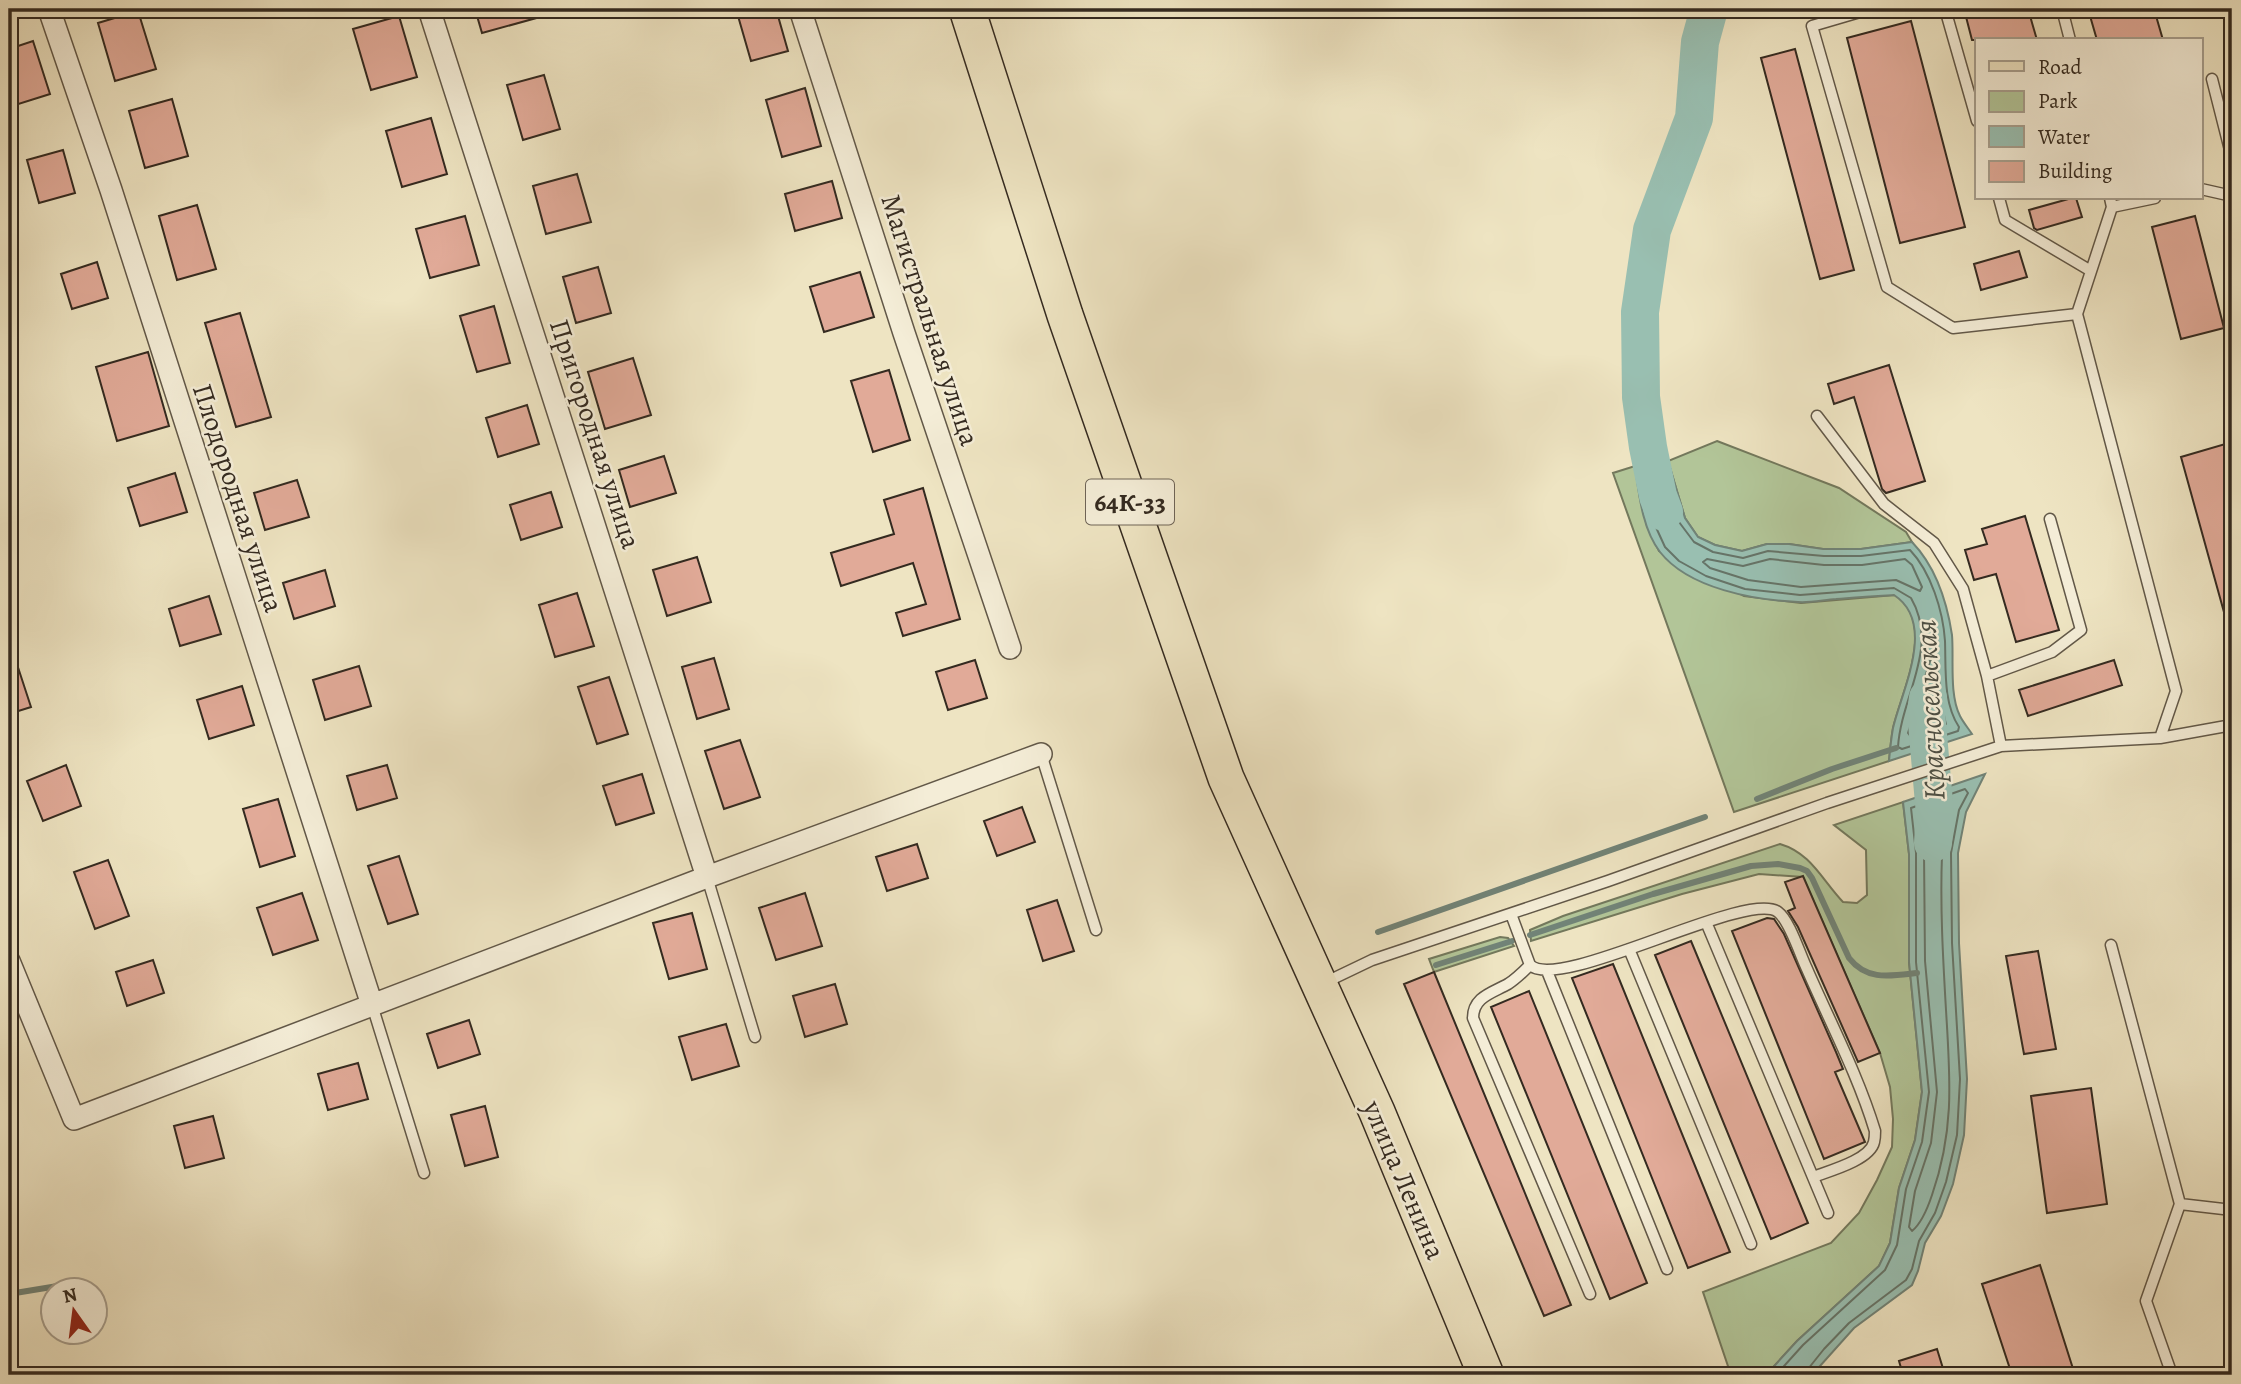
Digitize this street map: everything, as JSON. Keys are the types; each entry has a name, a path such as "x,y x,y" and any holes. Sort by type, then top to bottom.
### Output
{"main road":[{"name":"64К-33","path":"967,9 1065,315 1226,778 1318,986"},
{"name":"улица Ленина","path":"1318,986 1377,1112 1486,1375"}],"street":[{"name":"Плодородная улица","path":"49,9 111,190 372,1005"},
{"name":"Пригородная улица","path":"429,9 707,877"},
{"name":"Магистральная улица","path":"800,9 1010,648"},
{"path":"9,961 74,1119 707,877 1041,754"}],"lane":[{"path":"1870,9 1812,26 1887,287 1953,328 2077,314"},
{"path":"1945,9 1975,114"},
{"path":"2062,9 2069,38"},
{"path":"2212,79 2232,158"},
{"path":"2202,189 2232,196"},
{"path":"2000,200 2005,220 2091,271"},
{"path":"2133,200 2111,202 2077,314 2176,691 2160,738"},
{"path":"2232,224 2232,240"},
{"path":"1817,416 1884,504 1934,543 1963,589 1987,676 2001,746"},
{"path":"1987,676 2052,652 2081,629 2050,519"},
{"path":"1318,986 1372,960 2001,746 2160,738 2232,725"},
{"path":"1041,754 1096,930"},
{"path":"707,877 755,1037"},
{"path":"1511,914 1530,965 1535,969 1547,971 1629,949 1706,922 1758,908 1777,911 1782,917 1875,1131 1870,1151 1860,1158 1813,1177"},
{"path":"1706,922 1828,1213"},
{"path":"2111,945 2180,1204 2146,1301 2172,1375"},
{"path":"1629,949 1751,1244"},
{"path":"1530,965 1511,982 1480,1000 1473,1009 1473,1018 1590,1294"},
{"path":"1547,971 1667,1269"},
{"path":"372,1005 424,1173"},
{"path":"2180,1204 2232,1210"}],"green space":[{"path":"1717,441 1839,488 1906,532 1912,542 1861,549 1767,544 1742,551 1715,545 1698,537 1685,518 1668,461"},
{"path":"1635,466 1647,526 1659,551 1744,596 1801,603 1895,595 1907,607 1914,622 1913,658 1893,728 1889,761 1734,812 1613,473"},
{"path":"1903,802 1909,854 1909,962 1922,1092 1915,1140 1899,1188 1890,1243 1879,1266 1797,1341 1766,1375 1731,1375 1703,1292 1831,1243 1859,1213 1892,1147 1890,1087 1880,1053 1803,877 1759,874 1682,894 1531,941 1530,930 1563,916 1780,844 1791,848 1808,861 1843,902 1857,903 1867,895 1866,850 1834,825"},
{"path":"1500,937 1508,938 1514,946 1434,972 1429,959"}],"water":[{"path":"1668,461 1685,518 1698,537 1715,545 1742,551 1767,544 1861,549 1912,542 1927,562 1943,597 1952,635 1954,697 1960,716 1972,734 1889,761 1893,728 1913,658 1913,622 1907,607 1894,595 1807,602 1762,599 1705,584 1688,575 1672,565 1654,543 1645,522 1640,499 1635,466"},
{"path":"1985,774 1966,812 1958,853 1959,943 1967,1079 1964,1135 1953,1184 1941,1216 1925,1243 1912,1285 1854,1328 1812,1375 1766,1375 1797,1341 1879,1266 1890,1243 1899,1188 1915,1140 1922,1092 1909,962 1909,854 1903,802"}],"building":[{"path":"475,9 550,9 551,14 482,33"},
{"path":"736,9 776,9 788,51 751,61"},
{"path":"1964,9 2028,9 2036,38 1975,38 1972,40"},
{"path":"2088,9 2154,9 2162,38 2096,38"},
{"path":"138,11 156,69 115,81 98,23"},
{"path":"399,16 417,77 371,90 353,29"},
{"path":"1911,21 1965,227 1900,243 1847,38"},
{"path":"33,41 50,94 9,107 9,49"},
{"path":"1795,49 1854,270 1820,279 1761,58"},
{"path":"544,75 560,129 523,140 507,85"},
{"path":"805,88 821,146 782,157 766,100"},
{"path":"172,99 188,156 145,168 129,111"},
{"path":"431,118 447,174 402,187 386,131"},
{"path":"63,150 75,193 39,203 27,160"},
{"path":"577,174 591,222 546,234 533,186"},
{"path":"832,181 842,218 795,231 785,194"},
{"path":"2065,200 2077,200 2082,217 2037,230 2029,210"},
{"path":"197,205 216,269 177,280 159,216"},
{"path":"465,216 479,265 430,278 416,229"},
{"path":"2195,216 2224,328 2181,339 2152,227"},
{"path":"2019,251 2027,277 1981,290 1974,264"},
{"path":"97,262 108,298 72,309 61,274"},
{"path":"598,267 611,313 576,323 563,277"},
{"path":"860,272 874,317 824,332 810,287"},
{"path":"494,306 510,363 477,372 460,316"},
{"path":"240,313 271,417 236,427 205,323"},
{"path":"148,352 169,426 117,441 96,367"},
{"path":"633,358 651,415 605,429 588,372"},
{"path":"1889,365 1925,481 1886,493 1882,489 1854,397 1834,404 1828,384"},
{"path":"889,370 910,440 873,452 851,381"},
{"path":"527,405 539,444 498,457 486,418"},
{"path":"2232,442 2232,623 2227,623 2181,457"},
{"path":"664,456 676,493 630,507 619,470"},
{"path":"175,473 187,512 140,526 128,488"},
{"path":"297,480 309,517 265,530 254,493"},
{"path":"923,488 960,619 903,636 896,613 926,604 913,563 841,586 831,553 894,534 884,500"},
{"path":"551,492 562,527 521,540 510,505"},
{"path":"2025,516 2059,630 2016,642 1996,574 1974,580 1965,550 1987,544 1982,529"},
{"path":"697,557 711,602 667,616 653,570"},
{"path":"325,570 335,606 294,619 283,583"},
{"path":"577,593 594,646 555,657 539,605"},
{"path":"209,596 221,634 180,646 169,609"},
{"path":"12,649 31,707 9,714 9,650"},
{"path":"714,658 729,709 697,719 682,667"},
{"path":"975,660 987,698 948,710 936,672"},
{"path":"2114,660 2122,685 2028,716 2019,690"},
{"path":"359,666 371,706 325,720 313,680"},
{"path":"609,677 628,734 597,744 578,687"},
{"path":"242,686 254,725 209,739 197,700"},
{"path":"740,740 760,797 724,809 705,751"},
{"path":"66,765 81,806 43,821 27,781"},
{"path":"387,765 397,798 357,810 347,776"},
{"path":"642,774 654,813 616,825 603,786"},
{"path":"278,799 295,856 260,867 243,809"},
{"path":"1022,807 1035,842 997,856 984,821"},
{"path":"917,844 928,878 887,891 876,857"},
{"path":"399,856 418,914 388,924 368,866"},
{"path":"108,860 129,916 95,929 74,872"},
{"path":"1803,876 1880,1053 1858,1062 1798,927 1788,911 1795,908 1785,882"},
{"path":"302,893 318,940 273,955 257,908"},
{"path":"805,893 822,946 776,960 759,908"},
{"path":"1057,900 1074,951 1043,961 1027,910"},
{"path":"692,913 707,969 669,979 653,923"},
{"path":"1767,918 1774,919 1784,934 1836,1052 1843,1069 1835,1072 1865,1142 1824,1159 1732,931"},
{"path":"1691,941 1808,1223 1771,1239 1655,955"},
{"path":"2038,951 2056,1049 2024,1054 2006,956"},
{"path":"153,960 164,993 127,1006 116,972"},
{"path":"1613,964 1730,1252 1688,1268 1572,978"},
{"path":"1434,972 1571,1305 1544,1316 1404,984"},
{"path":"835,984 847,1024 805,1037 793,996"},
{"path":"1529,991 1647,1283 1610,1299 1491,1007"},
{"path":"469,1020 480,1054 438,1068 427,1034"},
{"path":"726,1024 739,1066 692,1080 679,1037"},
{"path":"358,1063 368,1099 328,1110 318,1074"},
{"path":"2091,1088 2107,1204 2047,1213 2031,1096"},
{"path":"485,1106 498,1157 465,1166 451,1115"},
{"path":"213,1116 224,1158 185,1168 174,1126"},
{"path":"2040,1265 2075,1375 2012,1375 1982,1284"},
{"path":"1937,1349 1945,1375 1903,1375 1899,1361"}],"waterway":[{"name":"Красносельская","path":"1664,512 1648,447 1641,397 1640,312 1652,230 1694,118 1700,42 1709,9"},
{"name":"Красносельская","path":"1928,698 1926,712 1935,814 1933,843"},
{"path":"1757,799 1832,769 1896,748"},
{"path":"1378,932 1705,817"},
{"path":"1530,935 1653,894 1751,866 1778,864 1807,871 1849,958 1856,965 1871,974 1917,973"},
{"path":"1436,965 1512,941"},
{"path":"9,1294 38,1289"}]}
